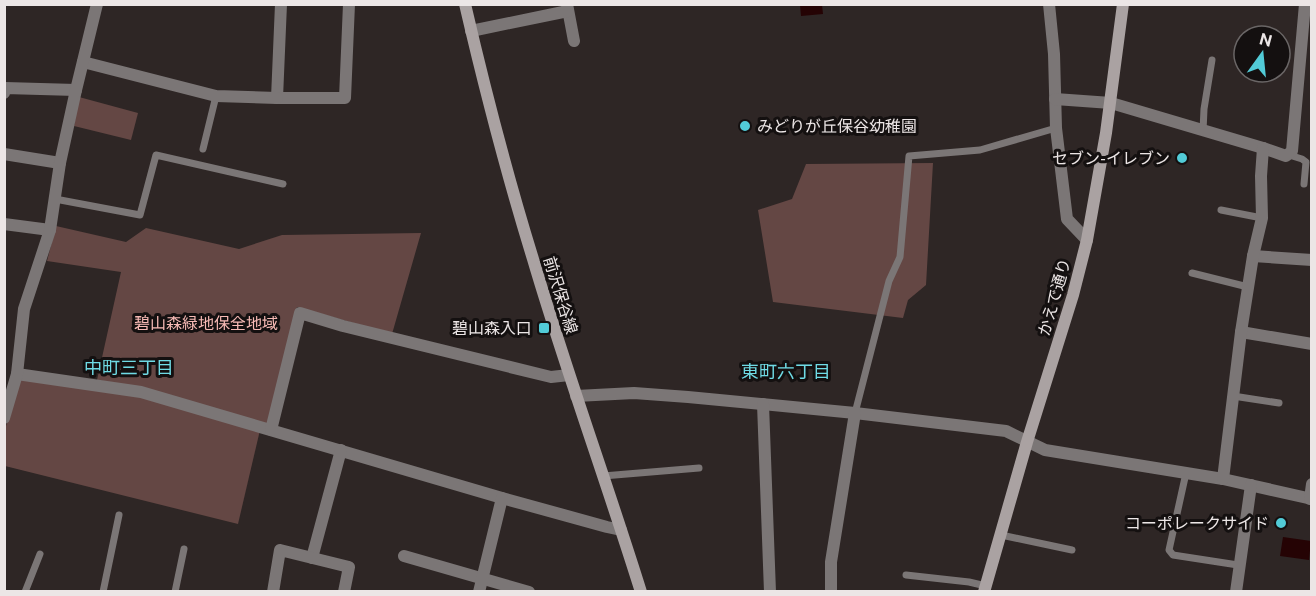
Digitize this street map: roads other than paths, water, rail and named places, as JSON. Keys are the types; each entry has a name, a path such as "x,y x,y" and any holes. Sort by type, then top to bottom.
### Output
{"main road":[{"name":"前沢保谷線","path":"465,4 515,199 569,375 641,591"},
{"name":"かえで通り","path":"985,589 1027,442 1073,295 1087,240 1111,103 1123,4"}],"street":[{"path":"4,418 17,374 24,309 50,230 60,163 97,4"},
{"path":"277,98 281,4"},
{"path":"83,62 216,96 345,98 349,4"},
{"path":"1049,4 1054,54 1056,128 1066,219 1087,240"},
{"path":"1055,99 1111,103 1286,156 1289,155 1292,152 1305,4"},
{"path":"471,31 567,8 574,41"},
{"path":"4,93 5,88 76,90"},
{"path":"1223,479 1241,332 1253,256 1262,218 1263,148"},
{"path":"4,154 60,163"},
{"path":"4,224 50,230"},
{"path":"1253,256 1311,260"},
{"path":"271,430 300,313 343,326 551,377 569,375"},
{"path":"1241,332 1311,344"},
{"path":"17,374 141,392 502,498 621,530"},
{"path":"576,396 634,393 855,413 1006,431 1045,450 1223,479 1311,499 1311,484"},
{"path":"763,404 770,591"},
{"path":"831,591 831,562 855,413"},
{"path":"312,558 341,450"},
{"path":"1236,591 1251,485"},
{"path":"479,591 502,498"},
{"path":"273,591 280,550 349,567 344,591"},
{"path":"404,556 529,591"}],"lane":[{"path":"1203,131 1212,60"},
{"path":"203,149 216,96"},
{"path":"855,413 889,280 900,257 909,156 980,150 1056,128"},
{"path":"55,198 140,215 156,155 283,184"},
{"path":"1289,155 1306,162 1304,184"},
{"path":"1221,210 1262,218"},
{"path":"1192,273 1248,287"},
{"path":"1233,396 1279,403"},
{"path":"603,476 699,468"},
{"path":"1186,473 1170,553 1238,565"},
{"path":"103,591 119,514"},
{"path":"1001,535 1072,550"},
{"path":"176,591 184,549"},
{"path":"25,591 40,554"},
{"path":"906,575 969,582 985,589"}],"place":[{"name":"みどりが丘保谷幼稚園","path":"745,126"},
{"name":"セブン-イレブン","path":"1182,158"},
{"name":"碧山森入口","path":"544,328"},
{"name":"コーポレークサイド","path":"1281,523"}],"district":[{"name":"中町三丁目","path":"129,368"},
{"name":"東町六丁目","path":"786,372"}],"park label":[{"name":"碧山森緑地保全地域","path":"206,323"}]}
